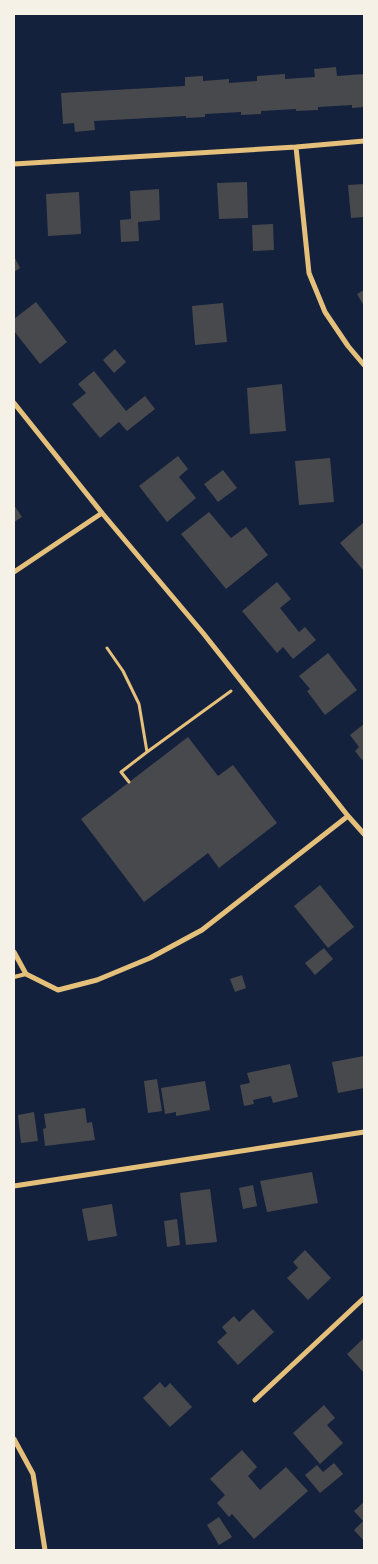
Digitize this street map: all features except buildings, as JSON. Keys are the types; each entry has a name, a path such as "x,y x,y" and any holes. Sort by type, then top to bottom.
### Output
{"street":[{"path":"14,164 296,147 364,141"},
{"path":"296,147 309,273 325,312 348,346 364,365"},
{"path":"14,404 102,513 203,633 241,683 364,834"},
{"path":"14,572 102,513"},
{"path":"14,952 26,974 58,990 97,980 150,958 202,930 348,816"},
{"path":"14,1186 364,1132"},
{"path":"254,1400 364,1298"},
{"path":"14,1439 33,1474 45,1550"}],"lane":[{"path":"14,977 26,974"}],"path":[{"path":"107,648 123,671 139,704 148,752"},
{"path":"128,782 121,772 241,683"}]}
